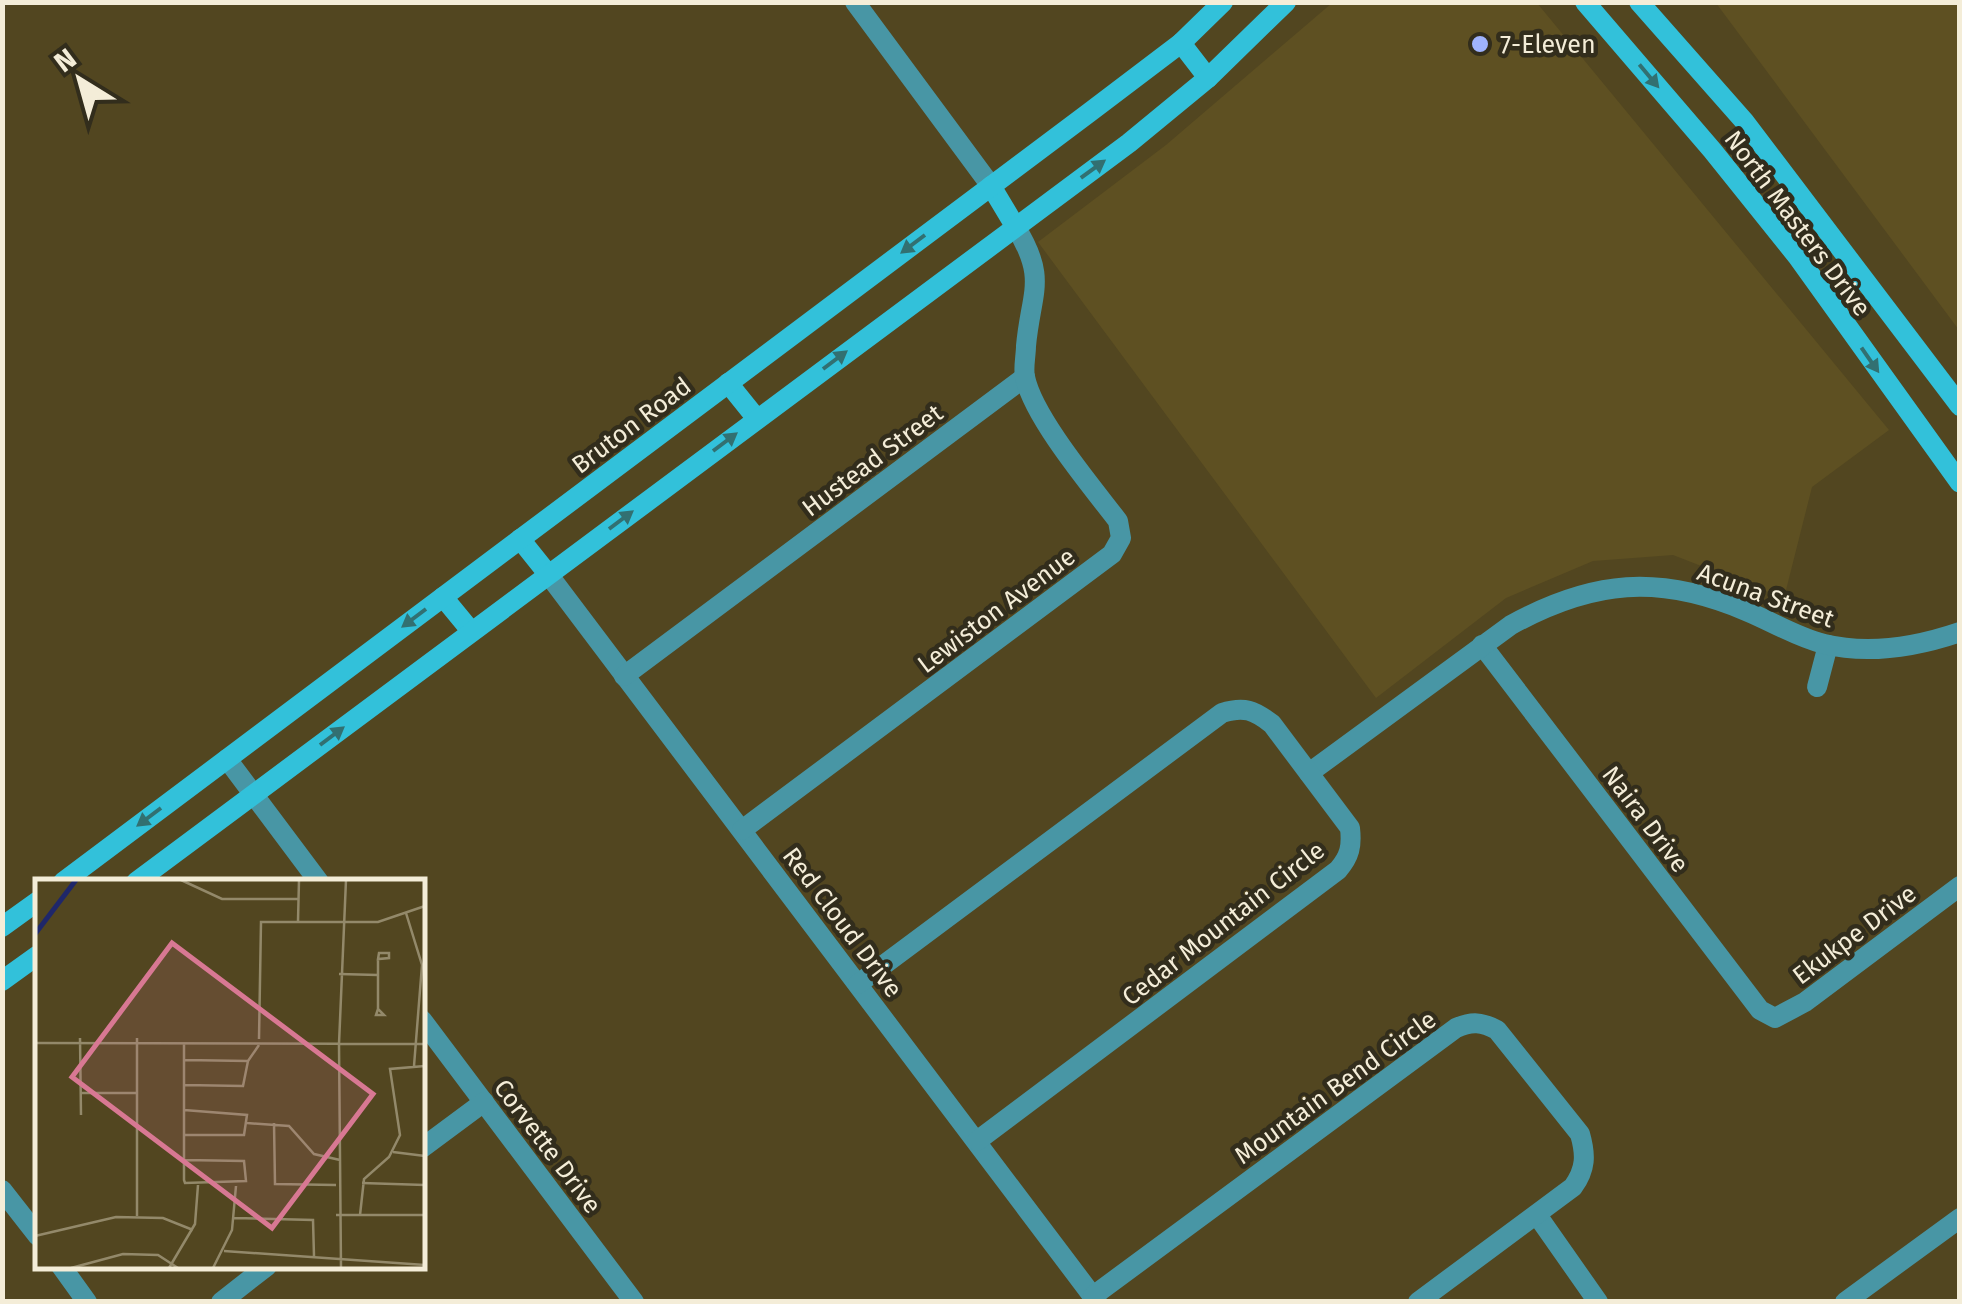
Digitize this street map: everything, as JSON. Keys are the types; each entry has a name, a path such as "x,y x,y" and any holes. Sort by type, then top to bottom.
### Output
{"main road":[{"name":"Bruton Road","path":"67,879 1182,43 1223,2"},
{"path":"140,879 1129,143 1208,78 1286,2"},
{"name":"North Masters Drive","path":"1584,2 1797,256 1960,483"},
{"name":"North Masters Drive","path":"1639,2 1744,121 1960,406"},
{"path":"1182,43 1208,78"},
{"path":"991,186 1015,226"},
{"path":"728,383 757,418"},
{"path":"520,539 548,574"},
{"path":"443,596 471,632"},
{"path":"2,927 35,903"},
{"path":"2,980 35,956"}],"street":[{"path":"855,2 991,186"},
{"path":"1015,226 1028,248 1036,276 1025,377"},
{"name":"Hustead Street","path":"624,676 1025,377"},
{"name":"Lewiston Avenue","path":"742,830 1112,554 1121,538 1118,521 1044,419 1025,377"},
{"name":"Red Cloud Drive","path":"548,574 1095,1299"},
{"name":"Acuna Street","path":"1309,773 1482,645 1544,607 1588,591 1629,585 1701,594 1828,646 1873,650 1924,644 1960,632"},
{"name":"Naira Drive","path":"1482,645 1760,1010 1776,1018"},
{"path":"1817,687 1828,646"},
{"name":"Cedar Mountain Circle","path":"858,984 1222,712 1240,707 1257,712 1272,724 1350,828 1352,846 1338,870 977,1141"},
{"path":"227,758 317,879"},
{"name":"Ekukpe Drive","path":"1776,1018 1805,1002 1960,886"},
{"name":"Mountain Bend Circle","path":"1095,1299 1456,1028 1470,1022 1486,1024 1498,1030 1580,1134 1585,1152 1583,1173 1573,1187 1418,1302"},
{"name":"Corvette Drive","path":"425,1024 634,1302"},
{"path":"425,1146 484,1102"},
{"path":"2,1190 35,1232"},
{"path":"1538,1214 1598,1302"},
{"path":"1846,1302 1960,1218"},
{"path":"63,1269 87,1302"},
{"path":"220,1302 262,1269"}],"shaded area":[{"path":"1332,3 1537,3 1889,430 1812,487 1784,598 1673,555 1593,561 1506,598 1376,698 1038,242 1166,145"},
{"path":"1716,3 1959,3 1959,330"}],"place":[{"name":"7-Eleven","path":"1480,44"}]}
